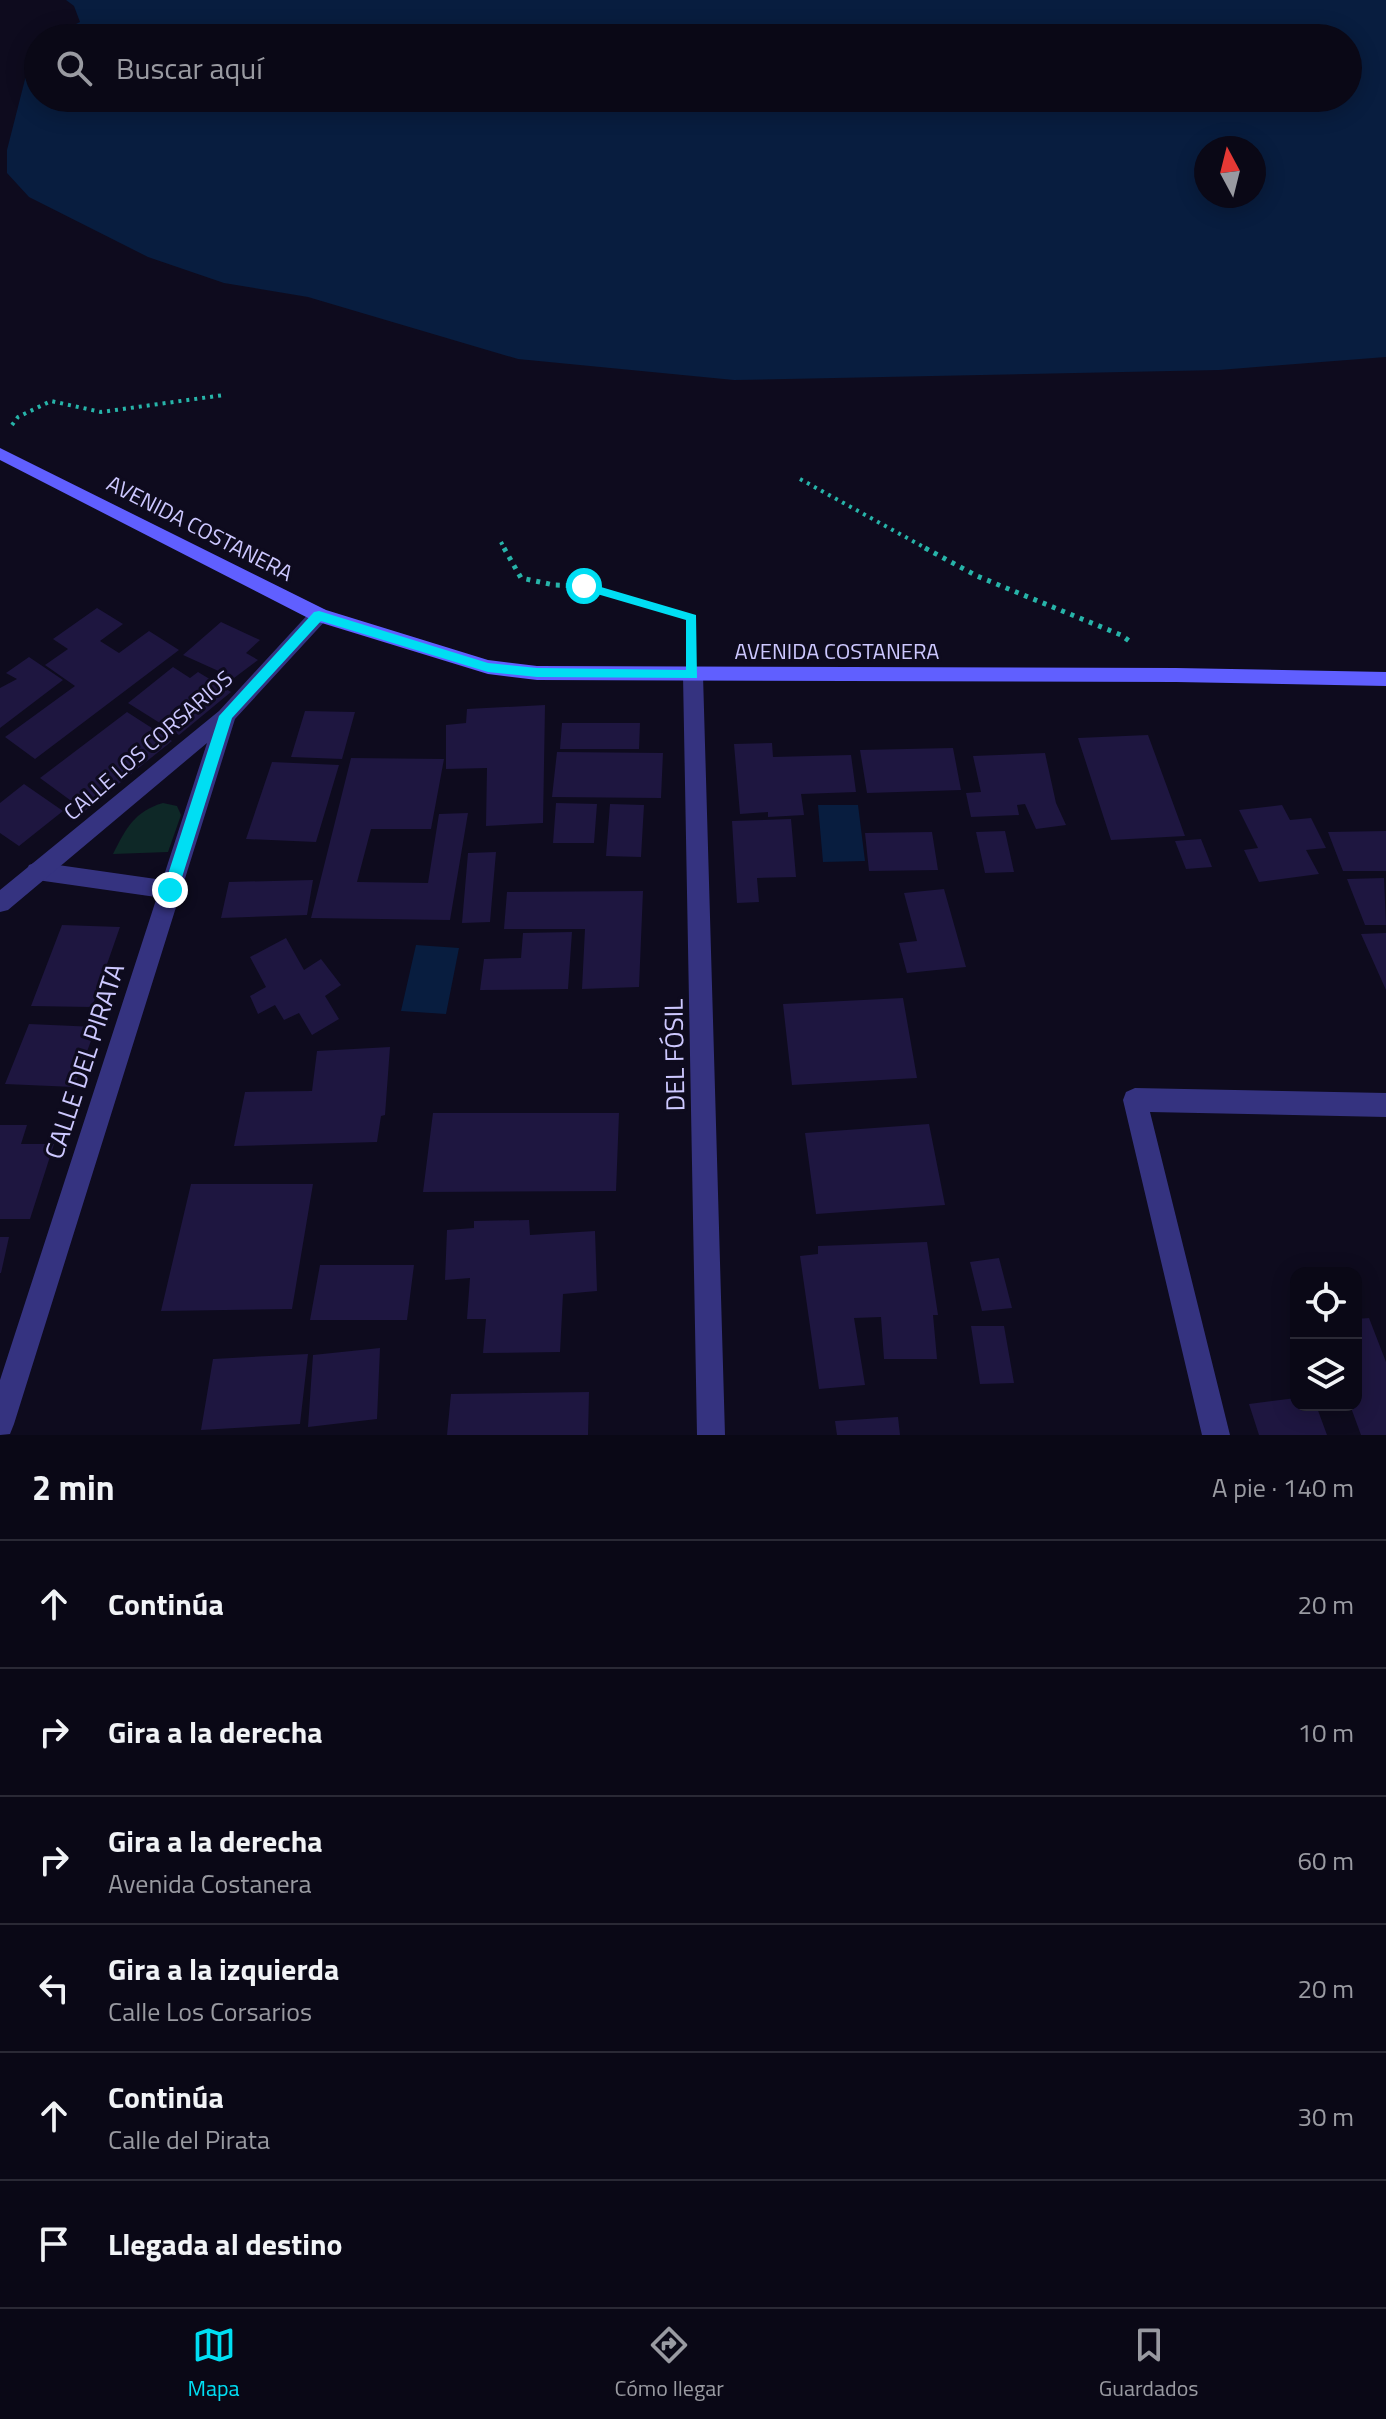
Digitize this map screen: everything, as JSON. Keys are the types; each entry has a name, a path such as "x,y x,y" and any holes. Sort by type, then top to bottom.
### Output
{"main road":[{"name":"AVENIDA COSTANERA","path":"0,453 319,615 488,667 537,673 1176,675 1386,679"}],"street":[{"name":"CALLE LOS CORSARIOS","path":"0,903 226,716 319,615"},
{"name":"DEL FÓSIL","path":"693,675 711,1435"},
{"name":"CALLE DEL PIRATA","path":"0,1424 226,716"},
{"path":"37,871 170,890"},
{"path":"1216,1435 1135,1100 1386,1105"}],"path":[{"path":"9,430 18,417 51,401 101,412 224,395"},
{"path":"800,479 977,576 1121,635 1176,675"},
{"path":"501,542 521,578 554,585 584,586 692,618 693,675"}],"green space":[{"path":"163,803 177,806 181,815 168,852 113,854 132,822 153,806"}],"water":[{"path":"66,0 1386,0 1386,357 1219,370 734,380 518,359 308,297 224,283 148,257 29,197 7,173 7,150 24,83 24,112 1362,112 1362,24 76,24 80,22 74,6"},
{"path":"818,805 858,805 865,861 823,862"},
{"path":"416,945 459,948 446,1014 401,1011"}],"building":[{"path":"97,608 123,624 100,641 119,653 149,631 179,650 35,759 5,737 75,686 45,665 68,649 53,639"},
{"path":"221,622 260,640 246,653 258,660 234,678 183,655"},
{"path":"29,657 63,680 0,728 0,688 17,679 6,673"},
{"path":"173,667 190,678 198,672 231,692 179,735 128,703"},
{"path":"545,705 543,823 486,826 487,768 446,769 446,725 466,723 467,709"},
{"path":"305,711 355,712 342,759 291,757"},
{"path":"127,712 172,741 85,811 40,778"},
{"path":"562,723 640,723 639,749 560,749"},
{"path":"1148,735 1185,836 1111,840 1078,738"},
{"path":"772,743 773,757 851,755 856,792 801,794 804,815 768,817 768,812 740,814 734,744"},
{"path":"953,748 961,790 867,793 860,750"},
{"path":"557,752 663,753 661,798 552,797"},
{"path":"1045,753 1056,803 1066,825 1036,829 1025,804 1017,805 1019,815 971,817 966,793 981,792 973,756"},
{"path":"351,758 444,759 431,829 371,829 357,882 428,883 439,814 468,813 450,920 311,918"},
{"path":"272,762 339,765 316,842 246,839"},
{"path":"24,784 63,811 19,846 0,833 0,803"},
{"path":"556,803 597,804 594,843 553,843"},
{"path":"610,804 644,805 641,857 606,856"},
{"path":"1282,805 1290,820 1311,818 1326,848 1306,850 1319,874 1259,882 1244,850 1258,848 1239,810"},
{"path":"791,819 796,877 757,878 759,902 737,903 732,821"},
{"path":"1005,831 1014,872 985,873 976,832"},
{"path":"1386,831 1386,871 1343,871 1328,832"},
{"path":"932,832 938,870 869,871 865,833"},
{"path":"1201,839 1212,867 1186,869 1175,841"},
{"path":"496,852 490,922 462,923 468,853"},
{"path":"1384,878 1386,925 1365,925 1347,879"},
{"path":"313,880 307,915 221,918 229,882"},
{"path":"944,889 966,967 907,973 899,943 917,941 904,893"},
{"path":"643,891 639,987 582,989 585,929 504,929 507,892"},
{"path":"62,925 120,927 92,1007 31,1006"},
{"path":"572,932 568,989 480,990 484,959 521,958 523,933"},
{"path":"1386,933 1386,990 1361,934"},
{"path":"286,938 304,970 321,959 341,985 325,996 339,1019 312,1035 299,1013 284,1020 275,1005 258,1014 250,996 266,987 250,957"},
{"path":"903,998 917,1078 792,1085 783,1004"},
{"path":"29,1024 96,1027 74,1087 5,1084"},
{"path":"390,1047 385,1115 381,1116 377,1142 234,1146 245,1092 312,1091 317,1051"},
{"path":"433,1113 619,1113 616,1191 423,1192"},
{"path":"929,1124 945,1205 816,1214 805,1133"},
{"path":"0,1125 27,1125 21,1144 54,1144 30,1219 0,1219"},
{"path":"191,1184 313,1184 292,1309 161,1311"},
{"path":"529,1220 530,1235 595,1231 597,1291 563,1294 560,1352 483,1353 486,1319 467,1319 470,1278 445,1280 447,1230 474,1228 474,1221"},
{"path":"0,1237 9,1237 1,1273 0,1273"},
{"path":"927,1242 938,1315 933,1315 937,1359 884,1359 881,1317 854,1318 865,1385 819,1389 800,1256 818,1254 818,1246"},
{"path":"999,1258 1012,1308 982,1311 970,1262"},
{"path":"320,1265 414,1265 407,1320 310,1320"},
{"path":"1369,1318 1386,1362 1386,1435 1361,1435 1352,1411 1362,1411 1362,1319"},
{"path":"971,1326 1004,1326 1014,1383 980,1384"},
{"path":"380,1348 377,1419 308,1427 313,1355"},
{"path":"308,1354 300,1424 201,1430 213,1359"},
{"path":"589,1392 588,1435 447,1435 451,1394"},
{"path":"1290,1399 1290,1411 1318,1411 1327,1435 1259,1435 1249,1404"},
{"path":"898,1417 900,1435 837,1435 835,1421"}],"route":[{"path":"170,890 226,716 319,615 488,667 537,673 693,675 692,618 584,586"}]}
